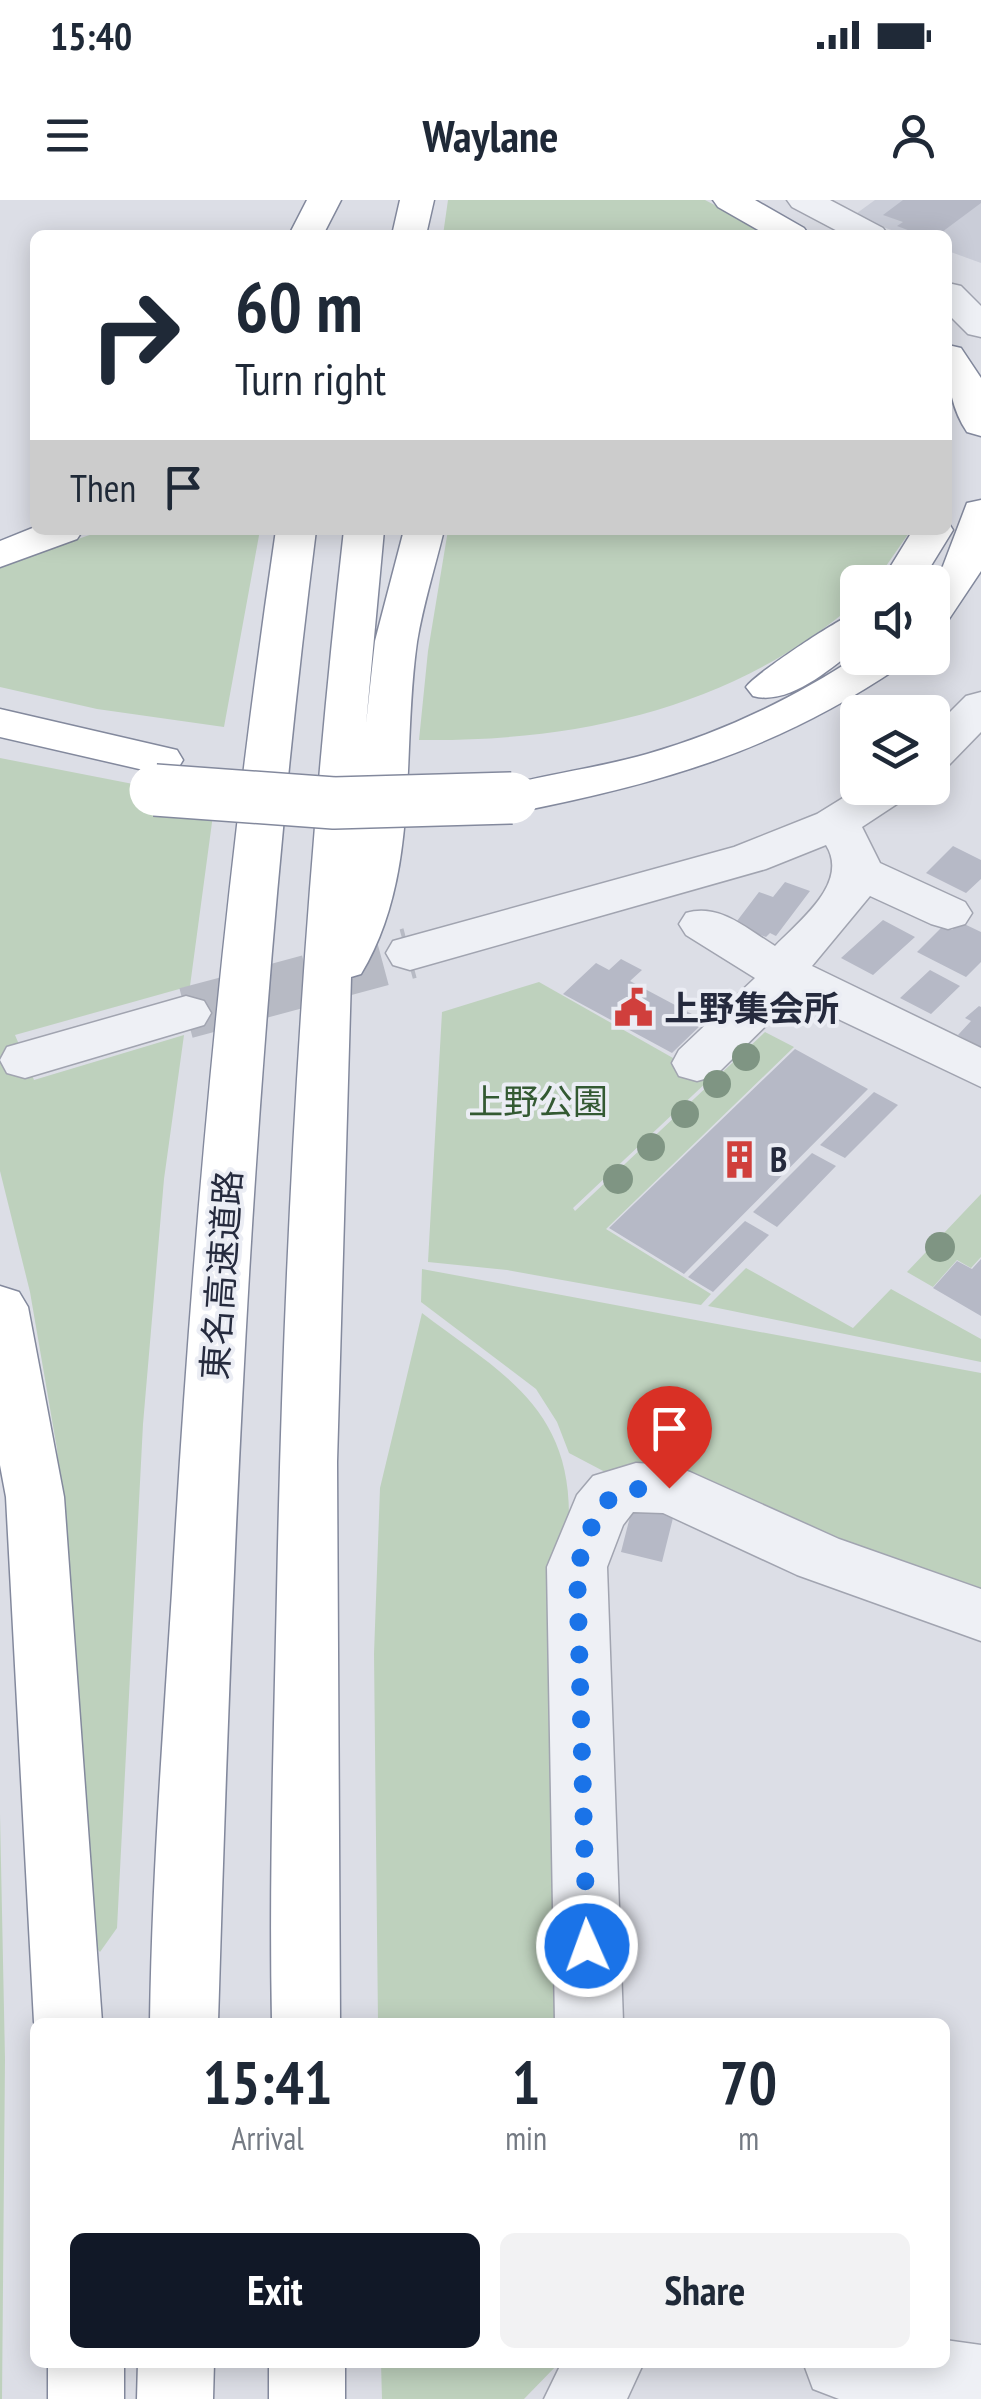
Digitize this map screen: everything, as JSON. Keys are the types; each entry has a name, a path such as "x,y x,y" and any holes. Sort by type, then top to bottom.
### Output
{"highway":[{"path":"411,230 417,200"},
{"path":"730,200 783,230"},
{"path":"313,230 344,206"},
{"path":"952,362 970,388 981,424"},
{"path":"950,587 964,566 981,512"},
{"path":"0,555 51,535"},
{"name":"東名高速道路","path":"184,2018 198,1645 222,1251 248,936 278,650 295,535"},
{"path":"306,2018 311,1484 324,1014 350,651 363,535"},
{"path":"324,1014 374,884 396,642 423,535"},
{"path":"911,565 930,535"},
{"path":"0,756 158,775 312,804 420,805 508,783 707,714 767,688 840,640"},
{"path":"508,783 634,775 727,746 800,711 857,675"},
{"path":"0,723 158,775"},
{"path":"0,1307 36,1498 68,2018"},
{"path":"86,2368 86,2399"},
{"path":"176,2368 176,2399"},
{"path":"307,2368 307,2399"}],"street":[{"path":"804,200 863,224"},
{"path":"952,273 981,326"},
{"path":"955,751 981,706"},
{"path":"410,953 750,858 833,825 864,805"},
{"path":"697,1064 784,973 848,893 857,872 850,839 833,825"},
{"path":"857,872 948,913"},
{"path":"703,924 784,973 981,1068"},
{"path":"25,1060 186,1013"},
{"path":"590,2018 577,1567 598,1512 614,1493 636,1487 669,1488 818,1557 981,1615"},
{"path":"582,2399 604,2368"},
{"path":"880,2368 981,2383"}],"shaded area":[{"path":"875,200 981,200 981,263 952,252 952,230 891,230 853,216"}],"green space":[{"path":"448,200 705,200 762,230 444,230"},
{"path":"90,535 259,535 224,727 97,709 0,687 0,566"},
{"path":"447,535 908,535 887,565 840,565 840,615 759,669 707,693 652,712 595,725 538,734 419,740 428,651"},
{"path":"0,758 215,800 190,986 15,1035 34,1080 184,1035 164,1179 143,1424 117,1928 100,1952 90,1941 57,1449 30,1292 0,1171"},
{"name":"上野公園","path":"539,982 710,1079 573,1208 575,1211 765,1032 794,1047 606,1229 711,1294 701,1305 507,1270 428,1262 442,1012"},
{"path":"981,1194 981,1257 971,1268 957,1260 933,1287 907,1272"},
{"path":"746,1268 853,1328 891,1289 981,1339 981,1362 708,1306"},
{"path":"422,1269 981,1373 981,1591 607,1473 569,1453 557,1422 536,1389 421,1302"},
{"path":"422,1313 524,1394 557,1445 566,1476 569,1514 556,1566 563,2018 378,2018 374,1654 380,1488"},
{"path":"0,1814 5,2059 2,2399 0,2399"},
{"path":"381,2368 554,2368 524,2399 382,2399"}],"building":[{"path":"903,200 981,200 945,230 908,230 897,226 903,222 883,215"},
{"path":"953,846 981,860 981,879 966,893 926,873"},
{"path":"785,882 810,891 776,936 770,933 766,937 734,925 759,892 773,897"},
{"path":"883,920 915,937 873,975 841,958"},
{"path":"960,922 981,932 981,962 966,977 917,952 943,926 952,930"},
{"name":"上野集会所","path":"621,959 642,970 630,981 705,1021 672,1053 563,994 596,963 609,970"},
{"path":"930,970 960,986 931,1014 900,998"},
{"path":"979,1006 981,1048 958,1035 971,1021 965,1018"},
{"name":"B","path":"795,1049 868,1089 684,1274 609,1228"},
{"path":"874,1092 898,1105 845,1158 820,1145"},
{"path":"812,1153 836,1166 777,1227 753,1212"},
{"path":"745,1221 769,1235 713,1292 688,1277"},
{"path":"981,1259 981,1316 933,1288 957,1261 972,1269"},
{"path":"633,1505 674,1514 662,1562 621,1552"}],"tunnel":[{"path":"186,1013 410,953"}],"place":[{"name":"上野集会所","path":"634,1008"},
{"name":"B","path":"740,1159"}],"route":[{"path":"587,1946 577,1567 598,1512 614,1493 636,1487 669,1488"}]}
